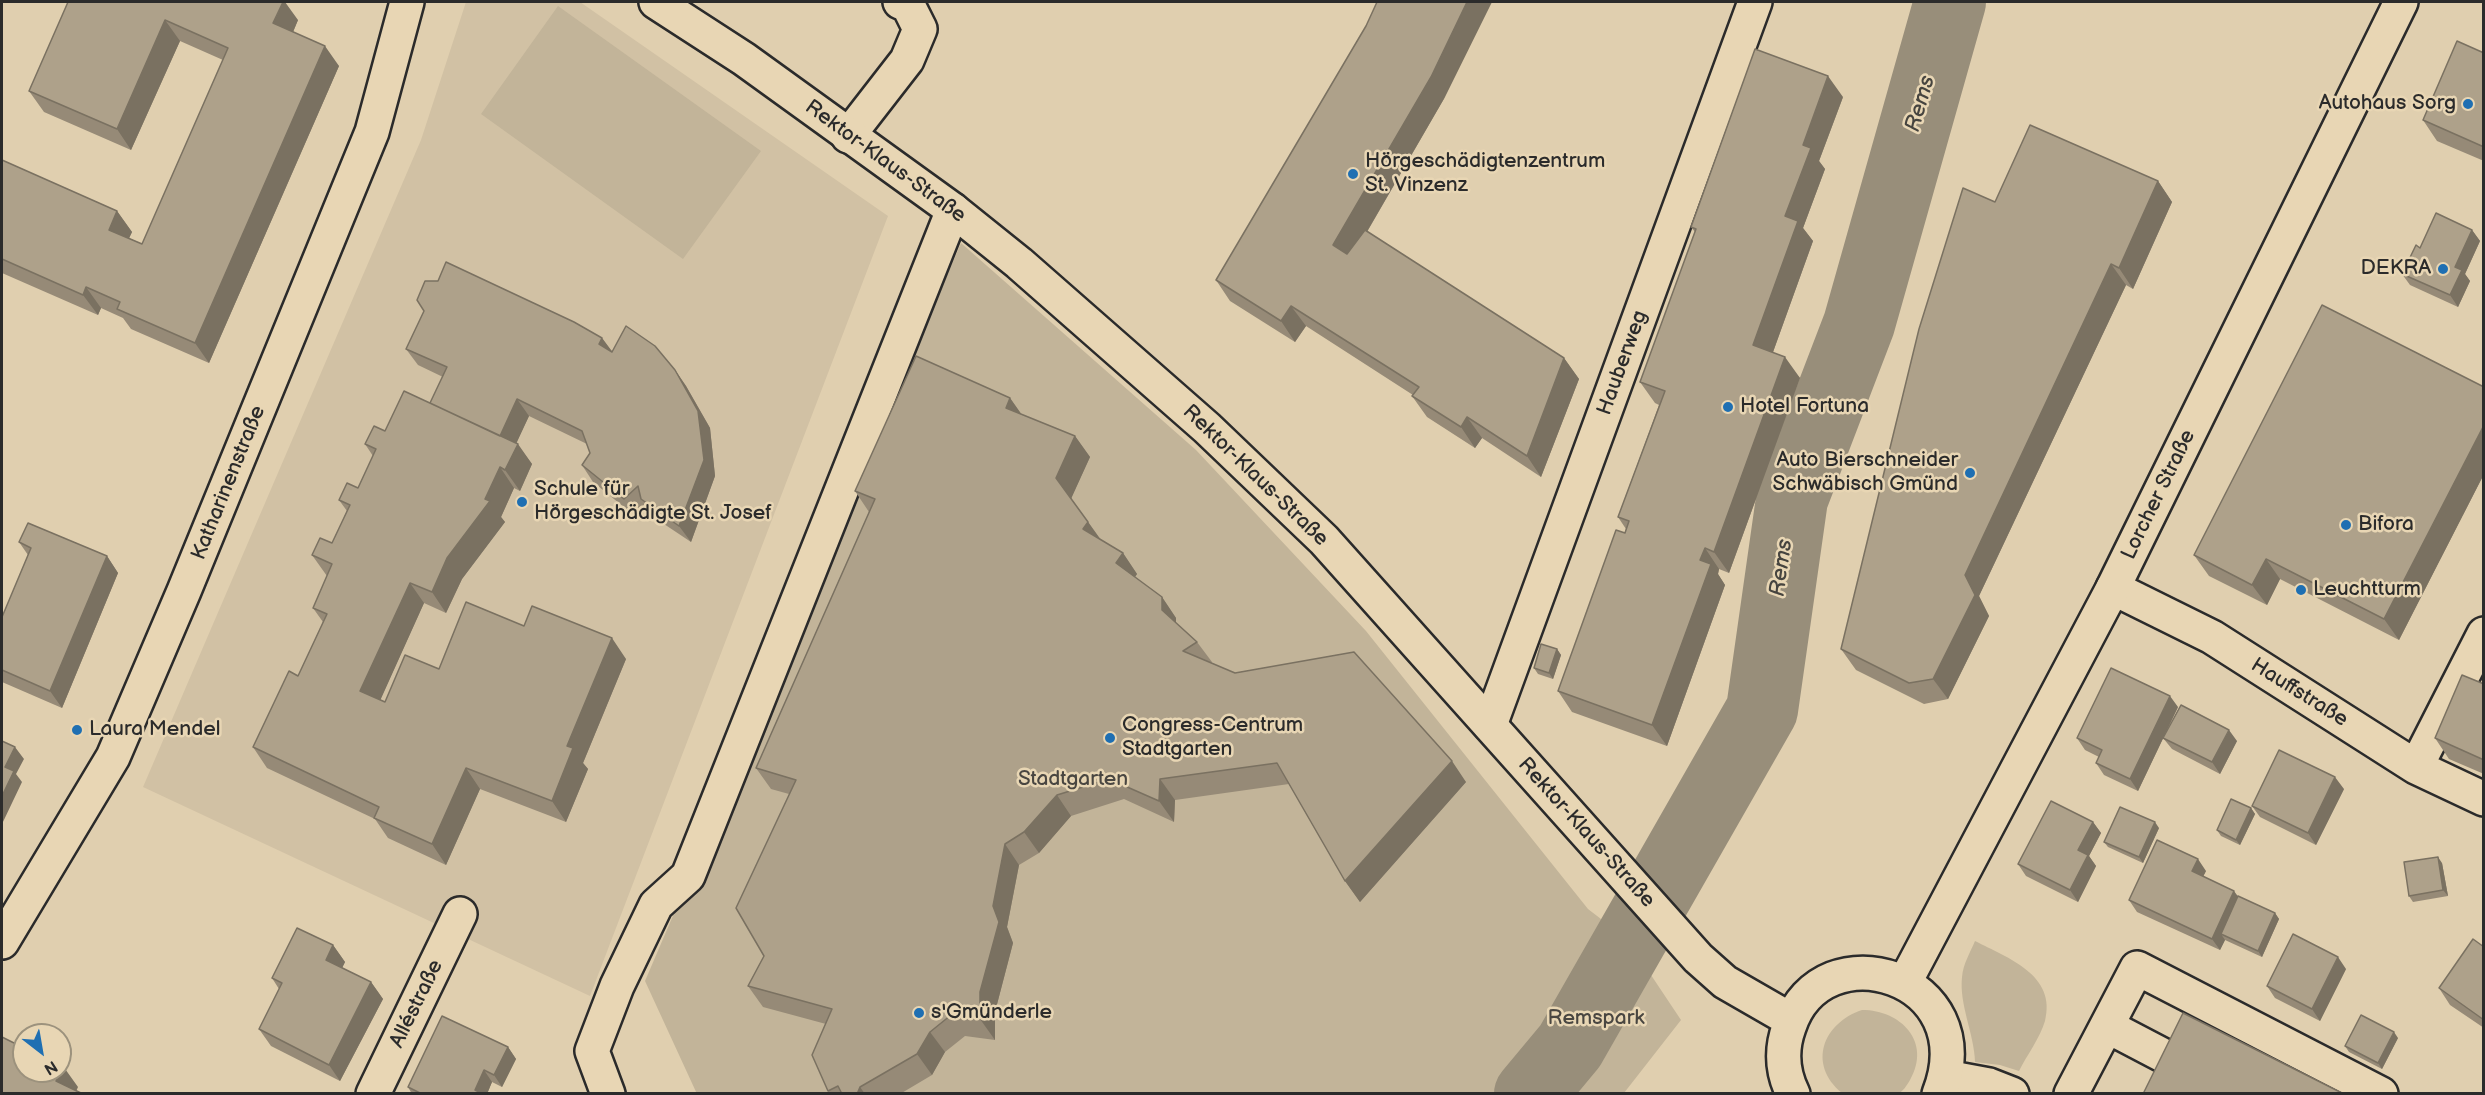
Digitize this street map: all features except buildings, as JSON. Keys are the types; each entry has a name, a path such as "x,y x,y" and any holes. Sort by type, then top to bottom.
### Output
{"main road":[{"name":"Katharinenstraße","path":"2,942 113,757 372,132 407,2"},
{"name":"Rektor-Klaus-Straße","path":"656,2 744,59 953,210 1019,263 1207,428 1316,532 1698,958 1725,982 1791,1020"},
{"path":"848,136 907,60 920,29 908,5 900,2"},
{"name":"Hauberweg","path":"1490,725 1755,2"},
{"name":"Lorcher Straße","path":"1905,982 2113,588 2401,2"},
{"path":"608,1094 592,1051 617,986 656,905 688,876 953,210"},
{"name":"Hauffstraße","path":"2113,588 2212,638 2416,767 2484,799"},
{"path":"2416,767 2484,634"},
{"name":"Alléstraße","path":"373,1094 460,914"},
{"path":"2081,1090 2107,1026 2137,968 2381,1094"},
{"path":"1790,1093 1783,1056 1791,1020 1811,994 1824,984 1850,974 1878,973 1905,982 1927,999 1942,1022 1949,1050 1943,1085 1989,1085 2012,1094"},
{"path":"2107,1026 2237,1094"}],"shaded area":[{"name":"Schule für Hörgeschädigte St. Josef","path":"466,2 580,2 888,216 590,996 143,787 421,140"}],"green space":[{"path":"558,6 761,151 683,259 481,114"},
{"name":"Stadtgarten","path":"961,243 1196,450 1366,631 1588,909 1627,939 1681,1020 1624,1093 697,1094 645,981"},
{"path":"1975,941 2027,970 2044,991 2047,1005 2045,1021 2019,1071 2000,1065 1975,1062 1963,998 1962,977"},
{"path":"1862,1010 1876,1011 1900,1022 1915,1041 1916,1066 1906,1086 1897,1094 1842,1093 1831,1082 1825,1070 1824,1045 1829,1034 1849,1016"}],"waterway":[{"name":"Rems","path":"1530,1094 1570,1046 1762,710 1792,499 1859,324 1950,2"}],"place":[{"name":"Autohaus Sorg","path":"2468,104"},
{"name":"Hörgeschädigtenzentrum St. Vinzenz","path":"1353,174"},
{"name":"DEKRA","path":"2443,269"},
{"name":"Hotel Fortuna","path":"1728,407"},
{"name":"Auto Bierschneider Schwäbisch Gmünd","path":"1970,473"},
{"name":"Schule für Hörgeschädigte St. Josef","path":"522,502"},
{"name":"Bifora","path":"2346,525"},
{"name":"Leuchtturm","path":"2301,590"},
{"name":"Laura Mendel","path":"77,730"},
{"name":"Congress-Centrum Stadtgarten","path":"1110,738"},
{"name":"s'Gmünderle","path":"919,1013"}],"park label":[{"name":"Remspark","path":"1596,1019"}]}
